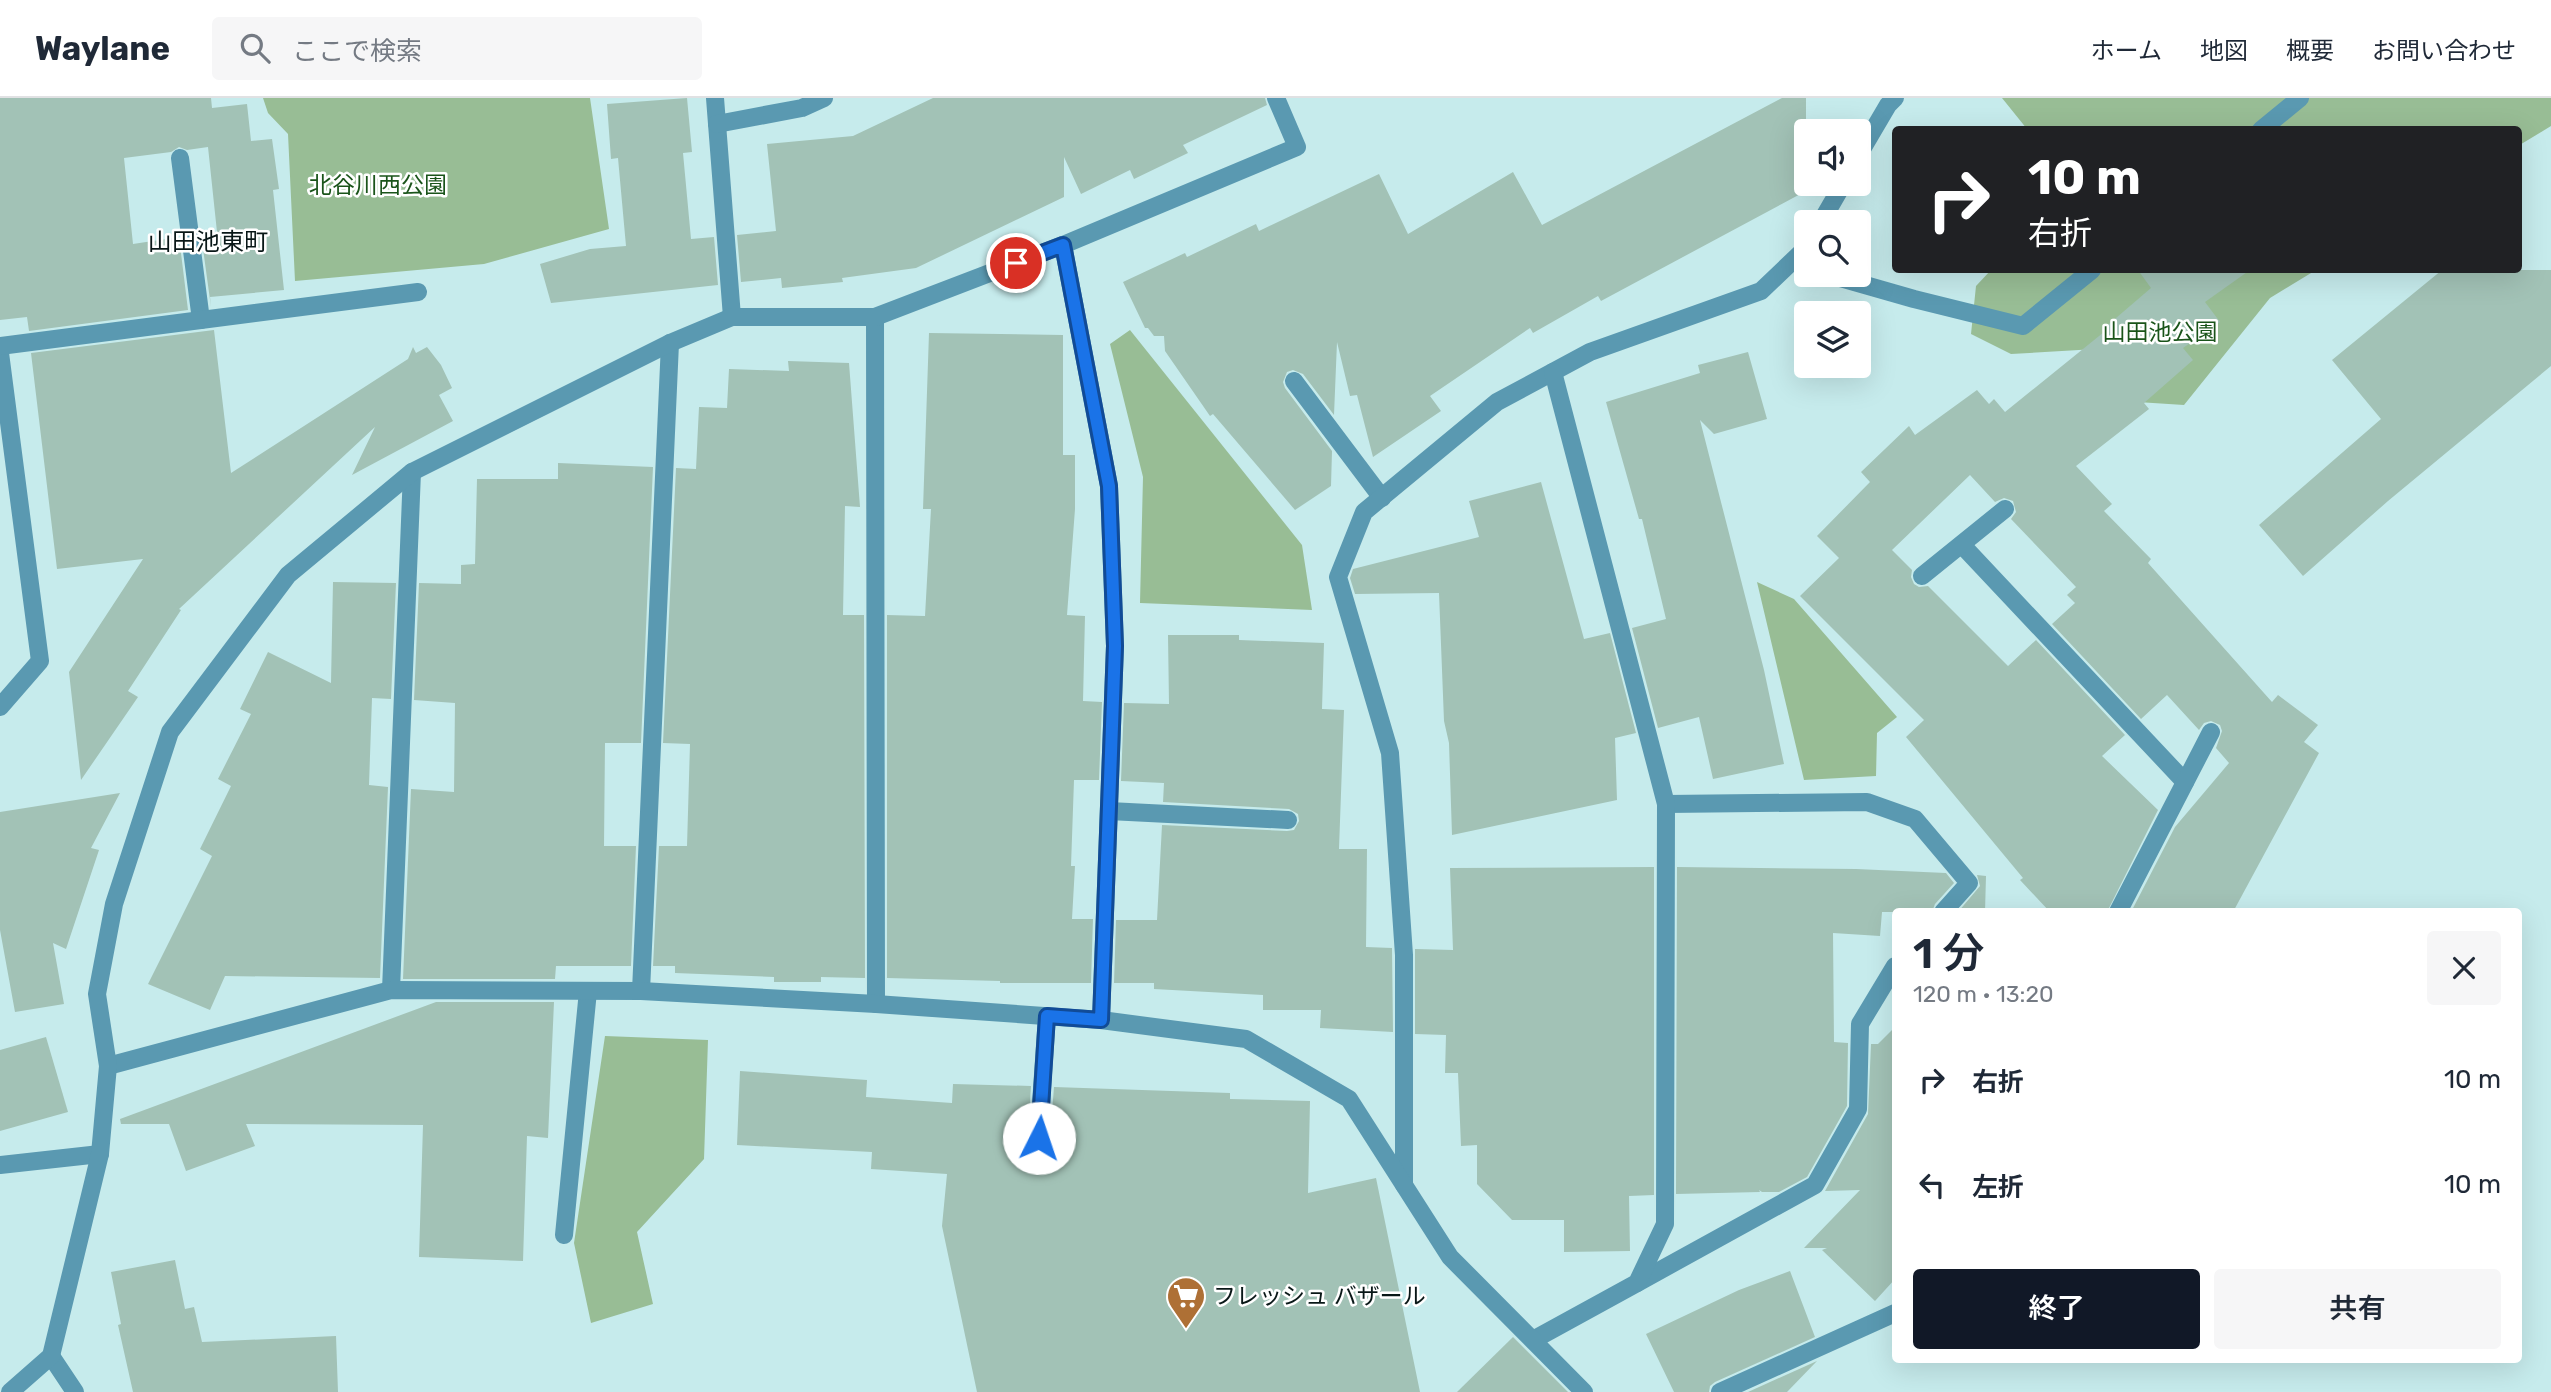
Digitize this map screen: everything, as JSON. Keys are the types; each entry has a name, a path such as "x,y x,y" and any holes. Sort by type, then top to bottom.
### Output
{"street":[{"path":"715,98 732,317"},
{"path":"717,124 802,108 824,98"},
{"path":"10,1392 51,1356 100,1154 108,1066 97,994 114,904 170,732 288,575 412,472 670,343 732,317 875,317 1063,245 1297,147 1276,98"},
{"path":"1871,134 1895,98"},
{"path":"2267,126 2300,98"},
{"path":"180,158 201,320"},
{"path":"1063,245 1109,486 1115,646 1101,1020"},
{"path":"1404,1185 1404,955 1390,753 1338,577 1364,512 1497,402 1590,352 1760,291 1794,268"},
{"path":"1871,287 2023,326 2088,273"},
{"path":"0,346 418,292"},
{"path":"875,317 876,1004"},
{"path":"641,991 670,343"},
{"path":"0,353 40,661 0,707"},
{"path":"1553,372 1666,804 1665,1224 1637,1283"},
{"path":"1294,381 1382,498"},
{"path":"391,990 412,472"},
{"path":"1922,576 2005,509"},
{"path":"1962,545 2185,782"},
{"path":"2120,908 2211,732"},
{"path":"1666,804 1867,802 1915,819 1969,883 1947,908"},
{"path":"1109,811 1288,820"},
{"path":"1533,1340 1815,1185 1858,1109 1860,1024 1892,971"},
{"path":"108,1066 391,990 641,991 876,1004 1101,1020 1247,1040 1349,1099 1450,1257 1584,1392"},
{"path":"564,1235 588,990"},
{"path":"1037,1162 1047,1016"},
{"path":"0,1165 100,1154"},
{"path":"1720,1392 1892,1314"},
{"path":"51,1356 75,1392"}],"green space":[{"name":"北谷川西公園","path":"263,98 590,98 609,229 484,264 295,281 288,134 268,113"},
{"path":"2002,98 2551,98 2551,126 2522,144 2522,126 2025,126"},
{"name":"山田池公園","path":"1988,273 2311,273 2270,298 2184,405 2122,401 2096,349 2011,354 1971,334 1976,286"},
{"path":"1130,330 1302,545 1312,610 1140,603 1143,477 1110,344"},
{"path":"1757,582 1794,599 1897,717 1877,733 1876,776 1804,780"},
{"path":"605,1036 708,1040 704,1159 637,1232 653,1304 591,1323 574,1243"}],"building":[{"path":"0,98 211,98 212,108 247,104 251,141 272,139 279,189 273,190 284,290 210,297 211,307 201,234 217,232 208,147 187,150 179,147 171,152 124,158 133,244 179,237 188,310 29,331 27,317 0,320"},
{"path":"687,98 692,152 683,153 691,239 714,237 718,285 551,303 540,264 590,249 626,246 618,158 611,159 607,104"},
{"path":"933,98 1265,98 1267,105 1183,145 1188,153 1134,179 1130,170 1081,194 1064,157 1064,197 916,268 842,278 843,282 782,288 781,278 741,282 737,235 776,231 767,144 853,136"},
{"path":"1782,98 1806,98 1806,119 1794,119 1794,196 1797,196 1601,301 1598,296 1533,333 1530,328 1430,396 1441,411 1373,457 1357,395 1350,396 1337,342 1334,415 1303,374 1293,370 1287,372 1283,382 1285,388 1332,451 1331,486 1295,510 1213,414 1210,416 1165,351 1164,336 1154,336 1145,328 1123,282 1185,253 1187,257 1256,224 1259,231 1379,174 1408,234 1513,172 1542,225"},
{"path":"2522,270 2551,270 2551,366 2388,501 2303,576 2259,525 2381,419 2332,360 2438,273 2522,273"},
{"path":"2140,273 2246,273 2205,302 2220,322 2183,348 2193,360 2144,403 2149,409 2076,466 2112,504 2104,511 2151,559 2148,563 2272,702 2278,695 2318,725 2304,742 2319,753 2235,908 2133,908 2175,827 2229,763 2216,748 2222,731 2220,725 2211,721 2204,723 2199,730 2167,695 2141,719 2052,624 2075,603 2067,595 2076,587 2011,519 2016,512 2013,501 2004,498 1995,502 1970,475 1892,550 1912,570 1914,584 1919,587 1928,586 2008,666 2036,640 2125,735 2102,756 2158,810 2109,908 2046,908 2020,880 2023,878 1906,737 1924,720 1800,596 1839,558 1817,536 1870,482 1861,472 1909,426 1915,435 1977,390 1989,404 1994,399 2005,412 2104,332 2102,330 2151,288"},
{"path":"214,330 231,473 408,359 413,347 416,353 427,347 441,365 452,388 439,395 453,421 352,475 375,427 179,609 181,610 128,691 138,697 81,780 69,672 143,559 57,569 31,353"},
{"path":"929,333 1063,335 1063,455 1075,455 1075,509 1067,615 1085,616 1083,701 1102,702 1099,780 1074,780 1071,866 1075,866 1072,919 1093,919 1091,983 1000,983 887,978 887,615 925,616 931,509 923,509"},
{"path":"1748,352 1767,419 1714,434 1700,420 1764,670 1784,764 1713,779 1699,717 1658,728 1632,628 1666,619 1642,519 1639,519 1606,402 1700,373 1698,365"},
{"path":"788,361 849,363 860,507 845,506 843,615 864,615 865,978 821,977 821,982 774,982 774,977 675,973 675,966 653,966 659,846 687,846 690,744 663,743 676,468 696,469 699,407 727,408 729,369 789,371"},
{"path":"558,463 653,467 641,743 605,743 604,846 636,846 631,966 556,966 555,979 403,979 411,789 454,792 455,703 414,700 419,583 461,584 461,565 475,564 477,479 558,479"},
{"path":"1541,482 1584,639 1610,633 1636,733 1615,738 1617,800 1452,835 1439,593 1355,594 1350,578 1353,569 1479,537 1469,501"},
{"path":"333,582 396,583 391,699 372,698 369,785 388,787 380,978 225,976 210,1010 148,984 212,856 200,849 231,786 218,779 251,714 240,709 268,652 331,683"},
{"path":"1168,635 1239,635 1239,640 1324,643 1322,709 1344,710 1339,849 1367,849 1366,947 1392,948 1393,1032 1320,1028 1321,1010 1263,1010 1263,995 1154,989 1154,983 1114,983 1116,920 1157,920 1162,825 1287,831 1294,830 1299,821 1298,814 1289,809 1163,802 1164,783 1121,781 1124,703 1169,704"},
{"path":"120,793 91,848 99,850 66,949 53,943 64,1004 15,1012 0,930 0,812"},
{"path":"1654,867 1654,1195 1629,1196 1630,1251 1564,1252 1564,1220 1512,1220 1477,1184 1477,1145 1461,1146 1458,1073 1445,1073 1446,1035 1415,1034 1415,949 1453,950 1450,868"},
{"path":"1677,867 1946,873 1954,883 1934,908 1892,908 1892,912 1882,912 1880,936 1833,933 1834,1042 1848,1043 1847,1106 1807,1177 1779,1192 1759,1190 1760,1192 1676,1194"},
{"path":"1977,875 1986,876 1985,908 1961,908 1980,886"},
{"path":"436,1002 554,1002 548,1138 527,1136 523,1261 419,1257 423,1125 246,1124 255,1146 186,1171 169,1124 121,1124 120,1119"},
{"path":"1892,1030 1892,1282 1875,1301 1822,1250 1827,1248 1804,1248 1860,1190 1825,1191 1868,1114 1871,1044 1878,1044"},
{"path":"46,1037 68,1112 0,1131 0,1050"},
{"path":"740,1071 867,1080 866,1097 952,1103 953,1084 1031,1086 1026,1162 1030,1171 1037,1173 1046,1169 1048,1163 1054,1087 1230,1093 1230,1099 1310,1101 1308,1193 1376,1178 1420,1392 977,1392 942,1226 947,1174 871,1169 872,1152 737,1145"},
{"path":"175,1260 185,1309 194,1307 202,1342 336,1336 338,1392 133,1392 118,1325 121,1324 111,1272"},
{"path":"1790,1271 1815,1337 1715,1382 1710,1386 1709,1392 1674,1392 1646,1334 1739,1290"},
{"path":"1513,1337 1568,1392 1457,1392"},
{"path":"1817,1361 1787,1392 1748,1392"}],"place":[{"name":"フレッシュ バザール","path":"1186,1330"}],"district":[{"name":"山田池東町","path":"208,242"}],"route":[{"path":"1016,263 1063,245 1109,486 1115,646 1101,1020 1047,1016 1039,1138"}]}
